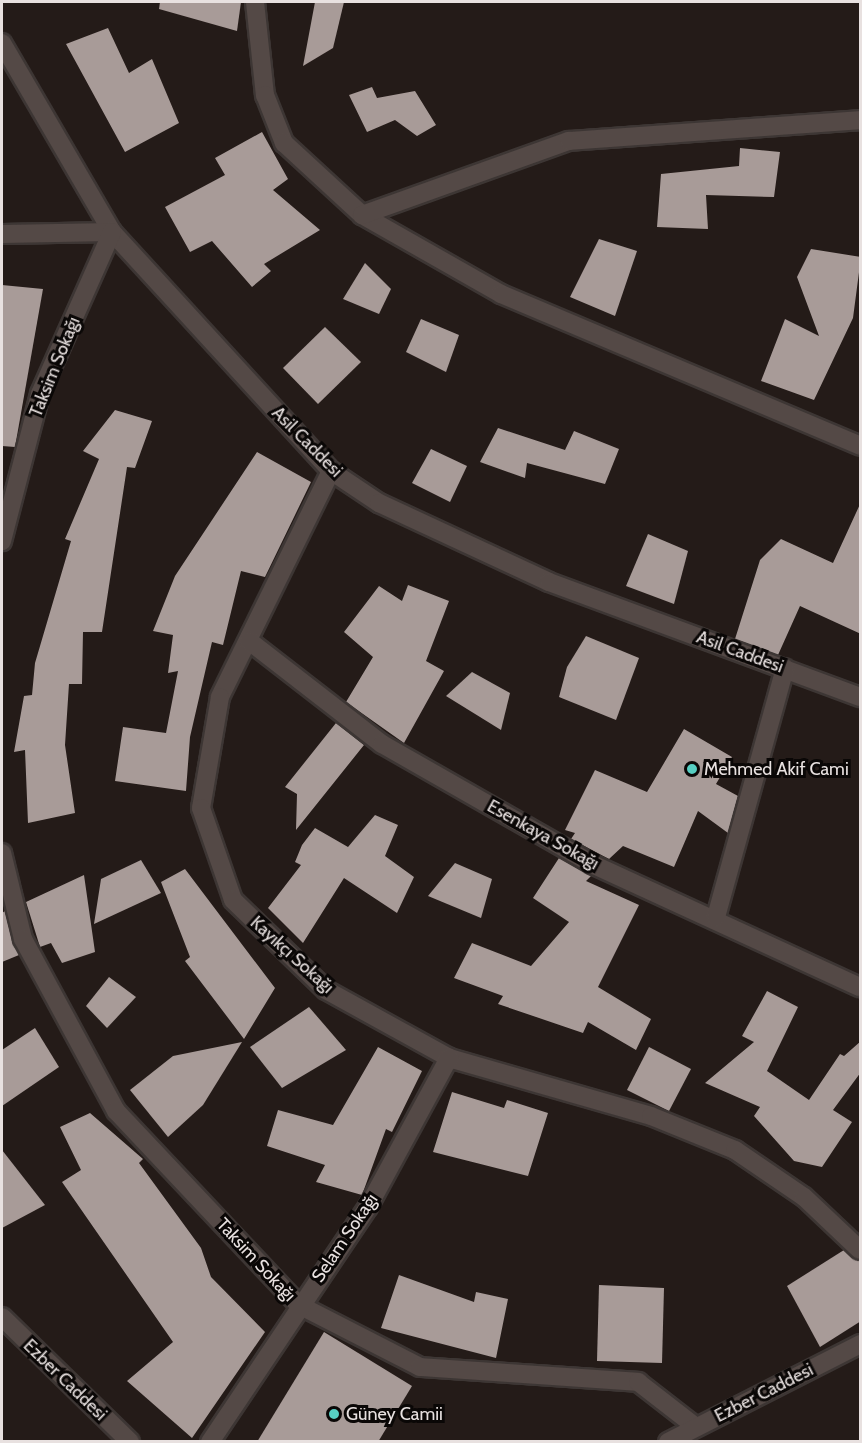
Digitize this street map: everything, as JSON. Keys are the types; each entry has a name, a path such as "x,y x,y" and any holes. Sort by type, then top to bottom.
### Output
{"street":[{"path":"255,2 265,95 284,143 362,215 501,294 861,446"},
{"name":"Asil Caddesi","path":"2,43 112,232 331,471 379,503 549,582 861,697"},
{"path":"362,215 569,141 861,120"},
{"path":"2,234 112,232"},
{"name":"Taksim Sokağı","path":"2,541 40,394 112,232"},
{"name":"Kayıkçı Sokağı","path":"331,471 220,697 201,808 233,900 326,990 449,1058 651,1116 735,1150 804,1197 861,1250"},
{"name":"Esenkaya Sokağı","path":"249,640 382,744 592,864 716,917 861,987"},
{"path":"716,917 785,668"},
{"name":"Taksim Sokağı","path":"2,853 22,939 116,1111 299,1305 420,1367 638,1383 696,1427"},
{"name":"Selam Sokağı","path":"210,1442 299,1305 368,1207 449,1058"},
{"name":"Ezber Caddesi","path":"2,1317 130,1442"},
{"name":"Ezber Caddesi","path":"668,1442 861,1344"}],"building":[{"path":"160,2 241,2 237,31 159,9"},
{"path":"315,2 344,2 333,48 303,66"},
{"path":"108,28 129,73 152,59 179,123 125,152 66,44"},
{"path":"372,87 377,98 415,91 436,125 417,136 395,120 367,132 349,95"},
{"path":"262,132 288,179 273,190 320,230 264,264 271,271 252,287 212,241 190,252 165,207 225,175 215,158"},
{"path":"740,148 780,152 774,197 706,195 708,229 657,227 661,174 739,166"},
{"path":"599,239 637,251 615,316 570,297"},
{"path":"811,249 861,257 853,318 814,400 761,381 785,319 819,336 797,277"},
{"path":"365,263 391,289 379,314 343,299"},
{"path":"2,285 43,289 15,447 2,446"},
{"path":"421,319 459,335 446,372 406,352"},
{"path":"325,327 361,362 318,404 283,368"},
{"path":"115,410 152,421 135,468 127,467 102,632 83,632 82,684 69,684 65,745 75,813 28,823 25,750 14,752 24,696 32,695 35,663 71,541 65,539 99,459 83,451"},
{"path":"498,428 565,450 574,431 619,449 605,484 527,463 525,478 480,462"},
{"path":"431,449 467,466 450,502 412,483"},
{"path":"257,452 311,482 265,577 241,571 223,645 212,642 190,737 186,791 115,781 123,727 166,733 178,671 168,673 173,635 153,631 175,576"},
{"path":"861,502 861,634 800,606 778,655 735,639 760,560 781,539 833,563"},
{"path":"648,534 688,551 674,604 626,586"},
{"path":"408,585 449,601 426,661 444,671 404,743 346,702 373,657 344,632 379,586 402,601"},
{"path":"586,636 639,658 616,720 559,697 567,667"},
{"path":"472,672 510,693 501,730 446,696"},
{"path":"336,723 364,745 296,830 297,794 285,787"},
{"path":"684,729 732,757 716,784 738,796 728,833 698,811 674,867 623,846 609,859 571,839 575,833 565,830 595,770 647,792"},
{"path":"375,815 398,825 385,856 414,877 397,913 344,878 303,943 268,908 301,865 295,862 302,845 315,828 348,847"},
{"path":"559,858 591,876 586,881 639,905 598,987 651,1019 636,1050 588,1022 583,1033 498,1004 503,996 454,978 472,943 531,966 569,922 533,898"},
{"path":"141,860 161,893 94,924 101,879"},
{"path":"455,863 492,879 481,918 428,896"},
{"path":"185,869 275,988 244,1039 185,961 190,957 161,882"},
{"path":"84,875 95,952 62,963 51,943 40,947 26,902"},
{"path":"5,911 19,955 2,962 2,913"},
{"path":"109,977 136,997 107,1028 86,1006"},
{"path":"767,991 798,1007 767,1071 809,1100 840,1054 844,1056 861,1041 861,1072 833,1110 852,1122 822,1167 794,1161 754,1116 760,1107 705,1083 754,1042 742,1036"},
{"path":"309,1007 346,1050 282,1088 250,1047"},
{"path":"35,1028 59,1067 2,1106 2,1050"},
{"path":"242,1042 203,1105 168,1137 130,1090 173,1056"},
{"path":"378,1047 422,1071 392,1132 386,1129 362,1195 316,1182 325,1165 267,1146 278,1110 333,1125"},
{"path":"649,1047 691,1069 669,1111 627,1090"},
{"path":"452,1092 504,1108 507,1100 548,1113 528,1176 433,1152"},
{"path":"90,1113 143,1159 139,1163 201,1248 211,1277 265,1332 192,1438 127,1381 173,1342 62,1182 81,1170 60,1127"},
{"path":"2,1150 45,1205 2,1228"},
{"path":"844,1250 861,1261 861,1321 820,1347 787,1286"},
{"path":"399,1275 474,1302 476,1292 508,1299 496,1358 381,1328"},
{"path":"599,1285 664,1288 662,1363 597,1361"},
{"name":"Güney Camii","path":"324,1332 412,1386 378,1442 257,1442"}],"place":[{"name":"Mehmed Akif Cami","path":"692,769"},
{"name":"Güney Camii","path":"334,1414"}]}
